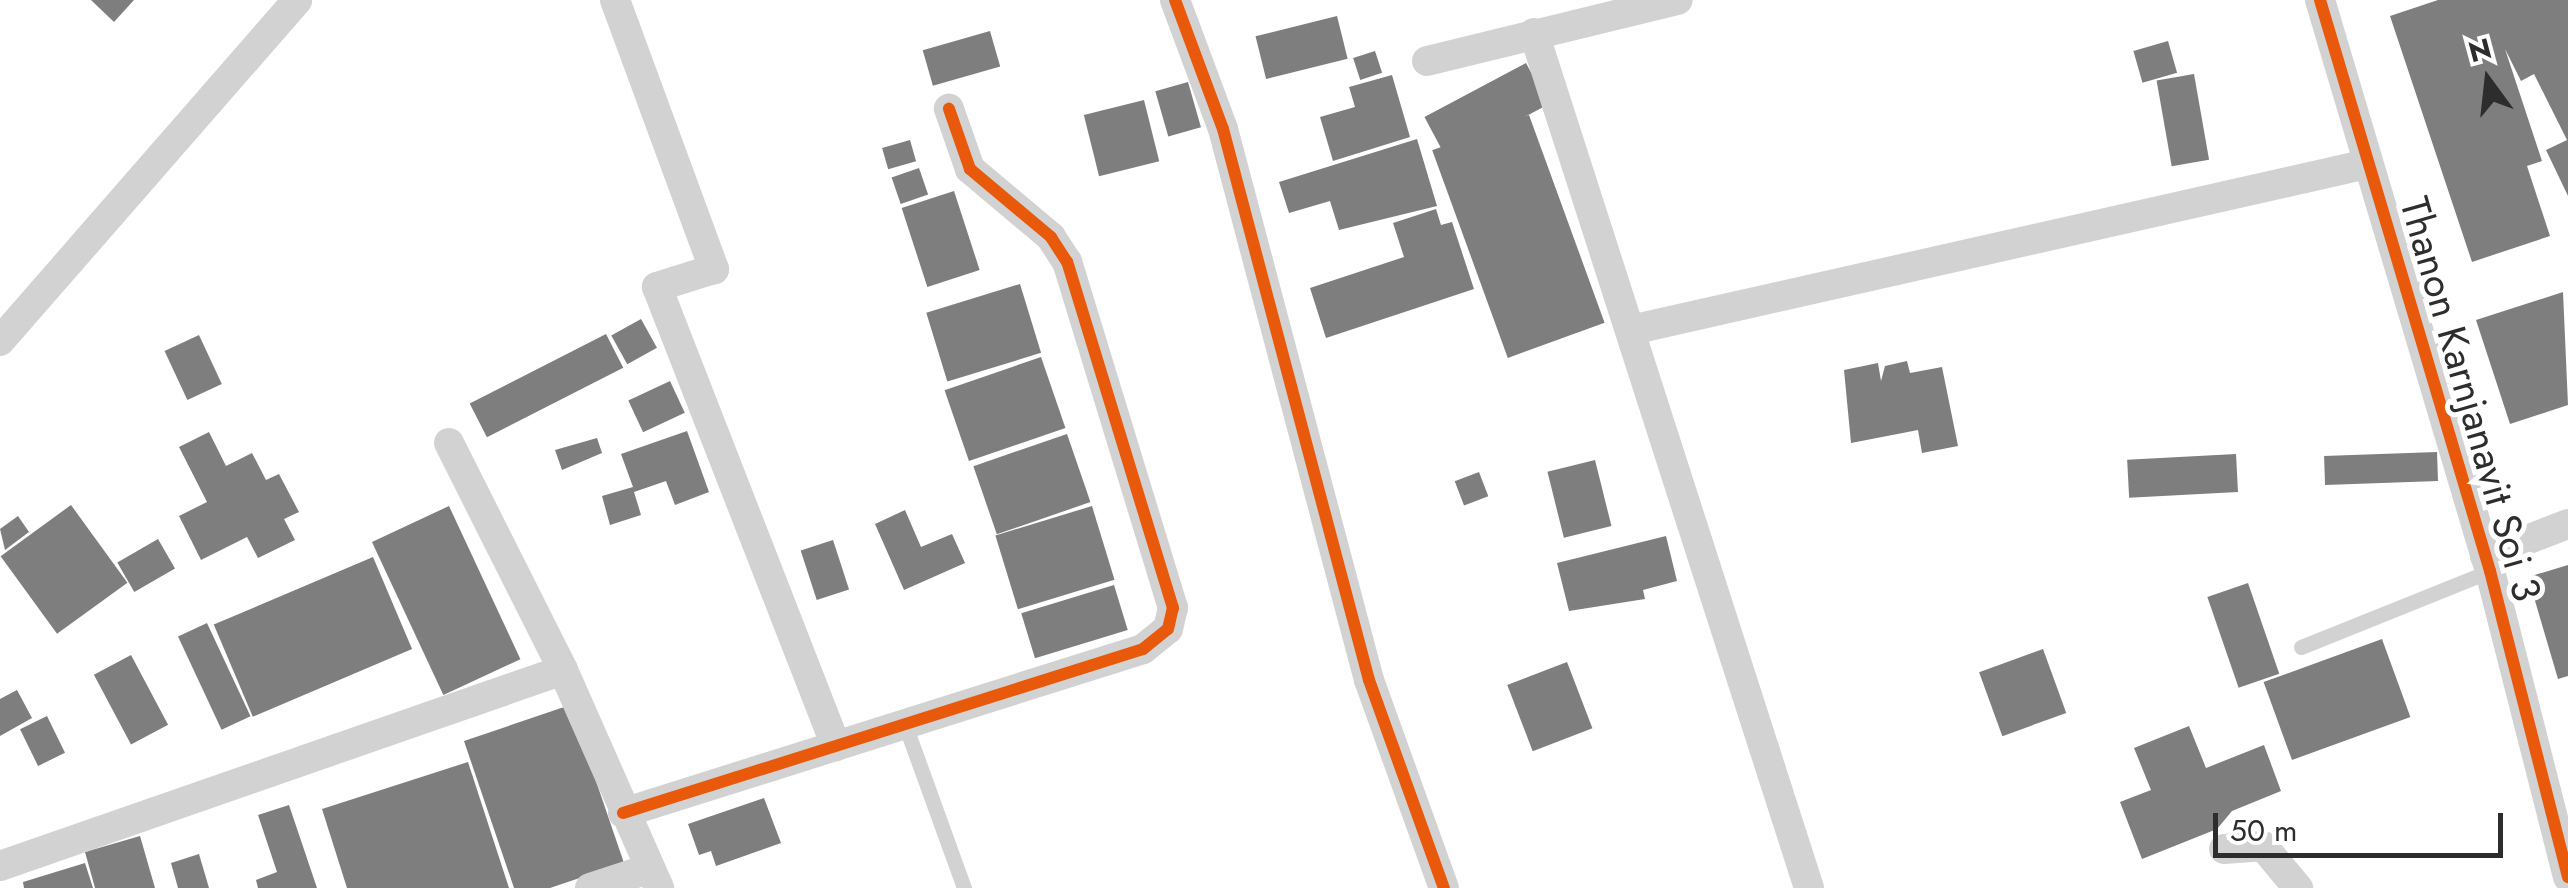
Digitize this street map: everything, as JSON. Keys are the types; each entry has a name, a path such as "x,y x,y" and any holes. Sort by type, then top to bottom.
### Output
{"street":[{"path":"0,342 298,0"},
{"path":"616,0 714,269 657,287 836,746"},
{"path":"1175,0 1223,129 1369,680 1444,888"},
{"path":"1427,61 1678,0"},
{"name":"Thanon Karnjanavit Soi 3","path":"2320,0 2487,563 2567,868"},
{"path":"1534,33 1809,888"},
{"path":"623,813 1143,649 1165,634 1173,614 1067,262 1051,237 970,168 949,109"},
{"path":"1631,330 2368,164"},
{"path":"448,444 563,670 654,879 590,888"},
{"path":"2487,563 2568,524"},
{"path":"0,866 563,670"},
{"path":"2224,849 2263,846 2298,888"},
{"path":"2552,888 2567,868"}],"lane":[{"path":"2301,647 2487,563"},
{"path":"904,722 964,888"}],"building":[{"path":"91,0 134,0 114,22"},
{"path":"2438,0 2568,0 2568,196 2546,150 2567,140 2534,74 2521,81 2505,49 2542,161 2527,166 2550,236 2472,262 2390,16"},
{"path":"1337,16 1348,59 1266,79 1255,36"},
{"path":"990,31 1000,67 933,86 923,50"},
{"path":"2168,41 2177,73 2142,83 2133,51"},
{"path":"1375,51 1382,73 1360,80 1353,58"},
{"path":"1526,63 1548,104 1447,158 1424,117"},
{"path":"2194,74 2209,160 2172,166 2157,81"},
{"path":"1392,75 1410,137 1333,161 1320,117 1355,107 1349,87"},
{"path":"1188,82 1201,127 1168,137 1155,91"},
{"path":"1144,100 1159,161 1099,176 1084,115"},
{"path":"1529,115 1605,323 1508,358 1432,150"},
{"path":"1417,139 1437,206 1339,230 1330,201 1289,213 1279,182"},
{"path":"910,140 916,161 888,169 882,148"},
{"path":"919,168 928,194 901,204 892,177"},
{"path":"954,191 980,270 927,287 902,208"},
{"path":"1436,209 1441,225 1452,222 1474,289 1326,338 1310,288 1404,257 1393,223"},
{"path":"1020,284 1041,353 947,382 926,313"},
{"path":"2563,292 2568,405 2510,424 2476,320"},
{"path":"641,319 657,348 627,364 611,335"},
{"path":"606,334 623,368 487,437 470,403"},
{"path":"199,335 222,384 187,400 165,351"},
{"path":"1041,357 1065,428 969,461 945,390"},
{"path":"1907,361 1910,373 1942,367 1958,446 1922,453 1918,430 1851,443 1844,370 1878,363 1881,381 1885,366"},
{"path":"670,381 685,413 643,432 628,400"},
{"path":"687,431 709,492 675,505 666,481 634,492 641,515 610,525 602,496 633,487 621,454"},
{"path":"209,432 226,466 252,453 266,480 279,474 299,512 284,519 295,540 258,558 247,537 201,560 179,516 207,502 179,447"},
{"path":"1067,434 1090,502 997,534 973,466"},
{"path":"597,438 602,453 562,470 555,450"},
{"path":"2437,452 2438,481 2325,485 2324,456"},
{"path":"2236,454 2238,492 2129,498 2127,460"},
{"path":"1595,460 1611,526 1564,538 1547,472"},
{"path":"1479,472 1488,496 1464,506 1455,481"},
{"path":"71,505 127,583 57,634 1,556"},
{"path":"449,506 520,659 443,695 372,542"},
{"path":"1092,506 1115,580 1018,609 995,536"},
{"path":"905,510 921,547 952,534 965,563 904,590 875,524"},
{"path":"18,516 29,532 5,550 0,529"},
{"path":"1666,536 1677,581 1643,590 1645,599 1569,611 1557,563"},
{"path":"158,539 175,568 134,592 117,562"},
{"path":"833,540 849,589 817,600 801,551"},
{"path":"373,557 412,649 253,717 214,625"},
{"path":"2568,565 2568,676 2558,679 2528,577"},
{"path":"2248,583 2279,674 2239,688 2207,597"},
{"path":"1114,585 1128,630 1035,658 1021,613"},
{"path":"207,623 251,716 222,730 178,637"},
{"path":"2382,639 2410,717 2292,760 2264,682"},
{"path":"2043,649 2066,713 2002,736 1979,672"},
{"path":"131,655 168,725 131,744 94,675"},
{"path":"1567,662 1592,728 1533,751 1507,685"},
{"path":"17,690 32,718 0,736 0,699"},
{"path":"570,705 624,863 550,888 514,888 464,741"},
{"path":"47,716 65,753 38,766 20,729"},
{"path":"2189,726 2206,768 2264,745 2281,791 2232,811 2217,829 2142,859 2120,802 2151,790 2134,748"},
{"path":"468,762 509,888 347,888 322,809"},
{"path":"764,798 781,843 716,866 711,851 699,855 688,824"},
{"path":"289,805 317,888 258,888 256,880 277,872 258,815"},
{"path":"140,836 155,888 95,888 85,852"},
{"path":"199,854 209,888 178,888 171,863"},
{"path":"85,863 93,888 24,888 23,882"}],"cycle path":[{"path":"1175,0 1223,129 1369,680 1444,888"},
{"path":"2320,0 2490,571 2568,877"},
{"path":"623,813 1143,649 1168,629 1173,608 1067,262 1051,237 970,169 949,109"}]}
